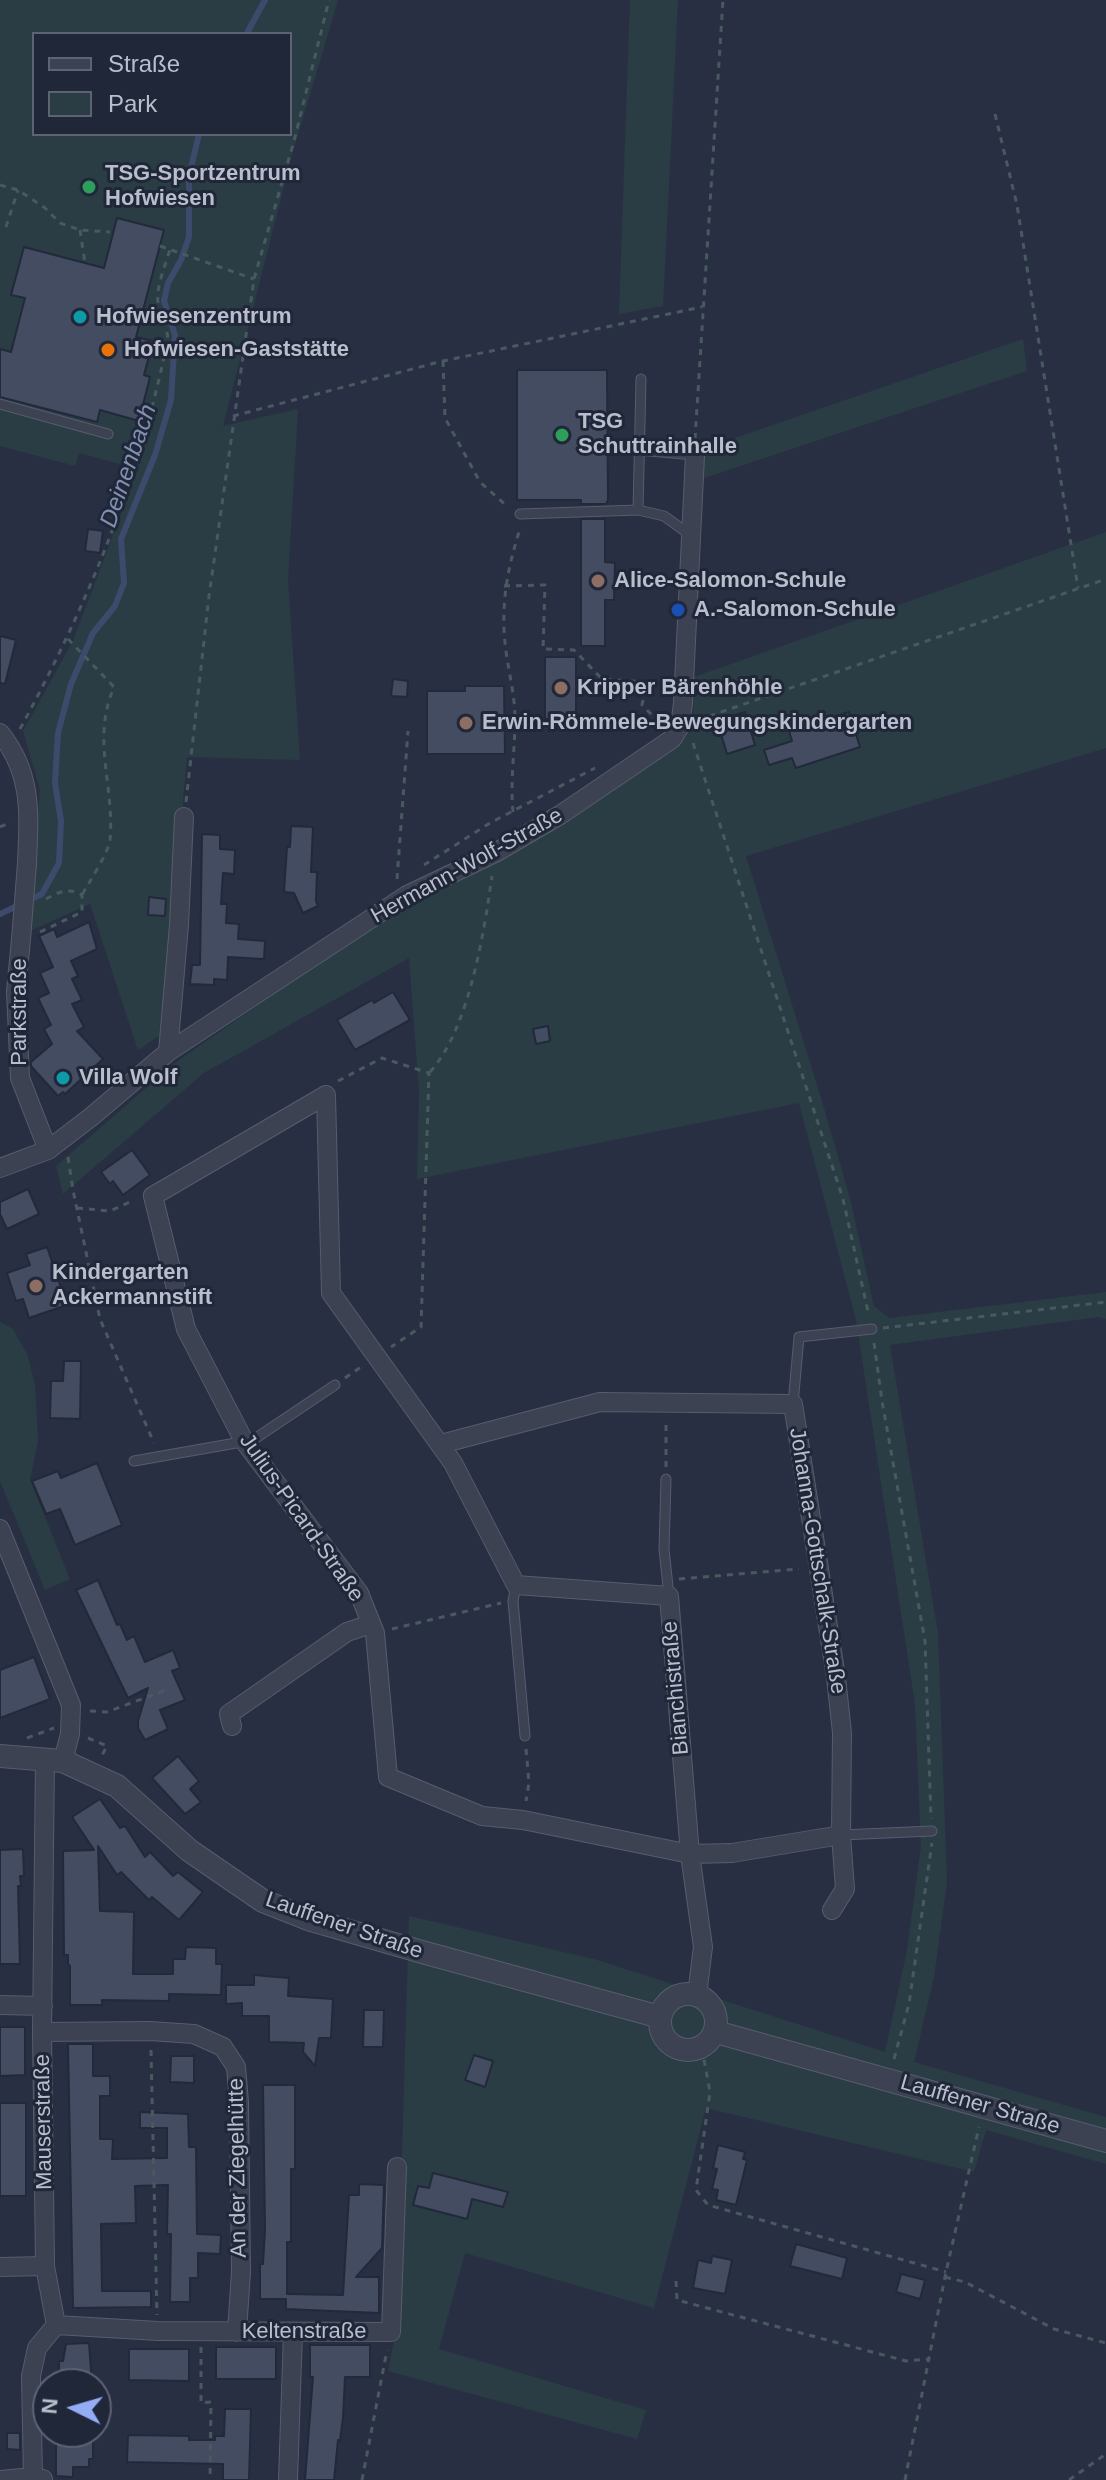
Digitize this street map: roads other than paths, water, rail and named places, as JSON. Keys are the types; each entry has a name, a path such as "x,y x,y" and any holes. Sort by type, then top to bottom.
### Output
{"street":[{"path":"689,534 695,455"},
{"name":"Hermann-Wolf-Straße","path":"0,1168 48,1150 168,1052 407,895 495,853 560,815 672,739 689,534"},
{"name":"Parkstraße","path":"5,739 29,795 27,863 16,992 20,1078 48,1150"},
{"path":"168,1052 184,817"},
{"name":"Julius-Picard-Straße","path":"441,1444 331,1293 326,1095 153,1196 186,1329 244,1441 359,1593 373,1629 388,1777 482,1816 523,1820 690,1854"},
{"name":"Johanna-Gottschalk-Straße","path":"441,1444 600,1402 793,1404 842,1733 841,1835 845,1889 832,1910"},
{"path":"441,1444 514,1593"},
{"path":"0,1529 71,1710 70,1734 54,1759 0,1756"},
{"name":"Bianchistraße","path":"514,1593 668,1588 690,1854 703,1947 697,1995"},
{"name":"Julius-Picard-Straße","path":"232,1726 229,1714 347,1632 373,1629"},
{"name":"Mauserstraße","path":"54,1759 42,2032 45,2266 56,2325"},
{"name":"Lauffener Straße","path":"54,1759 117,1786 190,1851 263,1901 311,1920 660,2017 664,2038 671,2046 681,2050 692,2051 709,2040 889,2079 1106,2141"},
{"path":"690,1854 732,1853 841,1835"},
{"path":"660,2017 665,2006 674,1998 685,1994 697,1995 714,2009 717,2020 709,2040"},
{"path":"0,2005 43,2006"},
{"name":"An der Ziegelhütte","path":"42,2032 150,2031 194,2034 223,2047 236,2067 239,2102 241,2272 237,2332"},
{"name":"Keltenstraße","path":"56,2325 158,2331 391,2332 397,2168"},
{"path":"0,2267 45,2266"},
{"path":"0,2480 39,2479 31,2376 37,2348 56,2325"},
{"path":"288,2480 293,2332"}],"lane":[{"path":"638,510 641,379"},
{"path":"0,404 108,434"},
{"path":"638,450 695,455"},
{"path":"520,514 638,510 664,516 689,534"},
{"path":"793,1404 799,1337 872,1329"},
{"path":"134,1461 253,1440 335,1385"},
{"path":"666,1479 664,1549 668,1588"},
{"path":"514,1593 525,1736"},
{"path":"841,1835 932,1831"}],"waterway":[{"name":"Deinenbach","path":"249,32 265,0"},
{"name":"Deinenbach","path":"0,914 42,894 59,863 61,821 55,783 58,733 71,684 93,633 115,606 124,583 121,539 155,455 171,400 175,335 164,301 168,283 189,237 189,176 199,136"}],"place":[{"name":"TSG-Sportzentrum Hofwiesen","path":"89,187"},
{"name":"Hofwiesenzentrum","path":"80,317"},
{"name":"Hofwiesen-Gaststätte","path":"108,350"},
{"name":"TSG Schuttrainhalle","path":"562,435"},
{"name":"Alice-Salomon-Schule","path":"598,581"},
{"name":"A.-Salomon-Schule","path":"678,610"},
{"name":"Kripper Bärenhöhle","path":"561,688"},
{"name":"Erwin-Römmele-Bewegungskindergarten","path":"466,723"},
{"name":"Villa Wolf","path":"63,1078"},
{"name":"Kindergarten Ackermannstift","path":"36,1286"}]}
